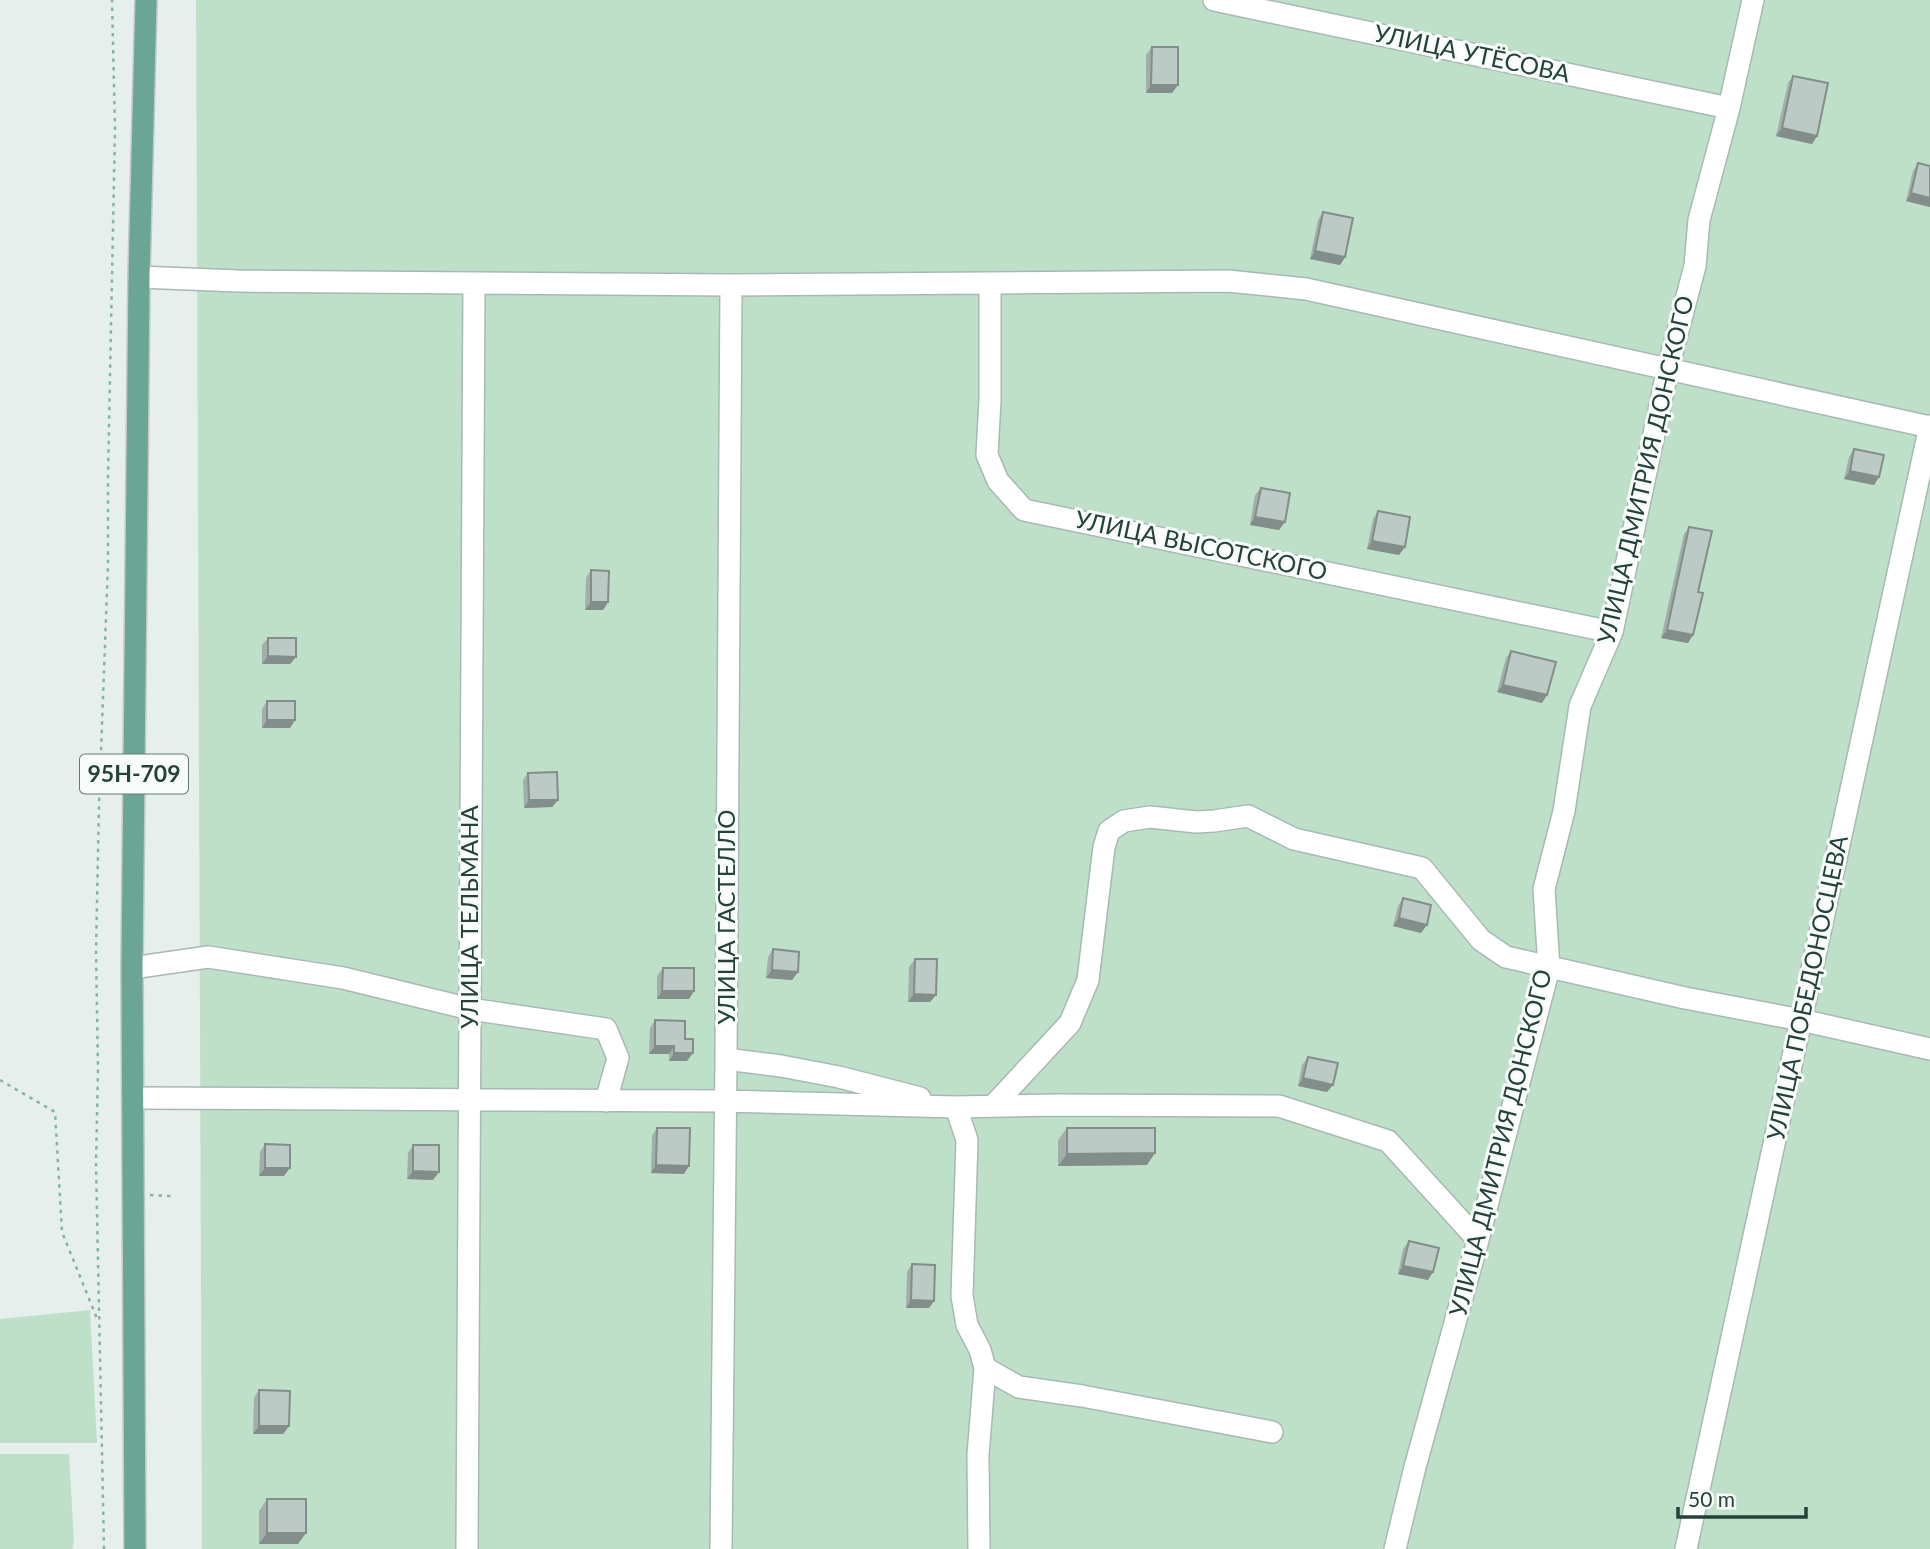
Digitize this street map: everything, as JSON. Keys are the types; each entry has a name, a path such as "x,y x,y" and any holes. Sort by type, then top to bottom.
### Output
{"main road":[{"name":"95Н-709","path":"135,1549 132,968 139,277 146,0"}],"street":[{"name":"УЛИЦА УТЁСОВА","path":"1214,0 1729,108"},
{"name":"УЛИЦА ДМИТРИЯ ДОНСКОГО","path":"1395,1549 1549,968 1544,889 1564,811 1580,706 1612,632 1668,369 1695,266 1699,220 1729,108 1753,0"},
{"path":"139,277 238,281 731,285 1228,281 1306,289 1930,427"},
{"name":"УЛИЦА ВЫСОТСКОГО","path":"989,283 990,400 987,455 998,481 1024,510 1612,632"},
{"name":"УЛИЦА ТЕЛЬМАНА","path":"467,1549 474,284"},
{"name":"УЛИЦА ГАСТЕЛЛО","path":"721,1549 731,285"},
{"name":"УЛИЦА ПОБЕДОНОСЦЕВА","path":"1686,1549 1930,427"},
{"path":"994,1105 1070,1023 1088,980 1104,848 1109,831 1124,821 1150,817 1196,822 1248,816 1294,839 1422,868 1481,940 1506,957 1685,998 1801,1020 1930,1049"},
{"path":"132,968 208,957 343,978 470,1009 606,1029 618,1058 606,1101"},
{"path":"726,1059 839,1077 956,1107"},
{"path":"133,1098 726,1101 956,1107 1279,1106 1388,1140 1478,1240"},
{"path":"956,1107 967,1140 962,1296 967,1325 980,1350 985,1368 978,1455 979,1549"},
{"path":"985,1368 1019,1387 1082,1396 1272,1432"}],"path":[{"path":"104,1549 96,952 108,564 115,128 112,0"},
{"path":"0,1080 55,1112 62,1231 99,1325"}],"green space":[{"path":"196,0 1930,0 1930,1549 202,1549"},
{"path":"90,1310 97,1443 0,1443 0,1319"},
{"path":"0,1454 69,1454 74,1542 72,1549 0,1549"}],"building":[{"path":"1152,47 1178,47 1178,85 1151,85"},
{"path":"1793,76 1828,83 1817,136 1782,128"},
{"path":"1918,163 1930,166 1930,198 1911,193"},
{"path":"1323,212 1353,218 1345,257 1315,251"},
{"path":"1854,449 1884,455 1879,477 1850,471"},
{"path":"1261,488 1290,493 1285,522 1255,517"},
{"path":"1378,511 1410,517 1405,547 1372,541"},
{"path":"1689,527 1712,531 1698,592 1703,593 1693,635 1667,630"},
{"path":"591,570 609,571 608,602 591,602"},
{"path":"268,638 296,638 296,657 268,656"},
{"path":"1511,651 1556,662 1547,695 1503,685"},
{"path":"267,701 295,701 295,720 267,720"},
{"path":"557,772 558,800 529,800 528,773"},
{"path":"1403,898 1431,905 1427,925 1399,918"},
{"path":"773,949 799,952 798,972 772,970"},
{"path":"915,959 937,959 936,995 914,994"},
{"path":"663,968 694,968 694,991 662,991"},
{"path":"655,1020 685,1021 685,1039 693,1039 693,1053 674,1053 674,1046 655,1046"},
{"path":"1308,1057 1338,1063 1333,1085 1303,1078"},
{"path":"657,1128 690,1128 689,1166 656,1165"},
{"path":"1067,1128 1155,1128 1155,1153 1067,1154"},
{"path":"265,1144 290,1145 290,1168 265,1168"},
{"path":"413,1145 439,1145 439,1172 413,1171"},
{"path":"1409,1241 1439,1248 1433,1272 1403,1266"},
{"path":"912,1264 935,1265 934,1301 911,1300"},
{"path":"259,1390 290,1391 289,1426 259,1426"},
{"path":"267,1499 306,1499 306,1533 267,1533"}]}
